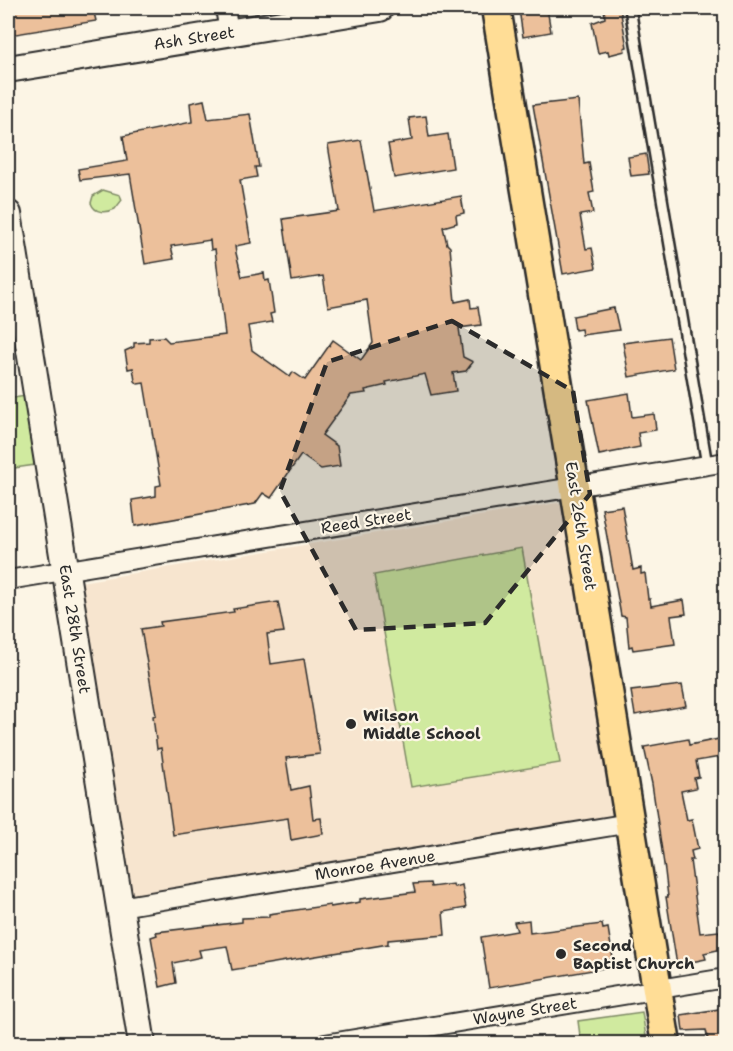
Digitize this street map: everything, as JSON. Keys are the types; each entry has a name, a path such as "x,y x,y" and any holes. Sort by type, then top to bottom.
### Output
{"main road":[{"name":"East 26th Street","path":"496,8 666,1044"}],"street":[{"path":"225,8 229,32"},
{"name":"Ash Street","path":"8,69 365,9"},
{"name":"East 28th Street","path":"8,214 142,1044"},
{"name":"Reed Street","path":"8,580 726,462"},
{"name":"Monroe Avenue","path":"120,907 630,823"},
{"name":"Wayne Street","path":"325,1044 726,978"}],"lane":[{"path":"630,8 707,465"}],"highlighted area":[{"path":"452,321 573,391 590,494 485,623 356,630 280,491 327,362"}],"shaded area":[{"name":"Wilson Middle School","path":"557,503 563,506 614,813 612,817 133,896 130,894 79,585 81,582"}],"green space":[{"path":"103,190 120,195 122,200 115,209 101,212 93,207 91,203 93,196"},
{"path":"25,396 35,465 8,469 8,399"},
{"path":"522,548 560,763 411,787 374,575"},
{"path":"642,1012 647,1043 581,1043 578,1021"}],"building":[{"path":"8,8 93,8 96,21 10,35"},
{"path":"547,8 551,32 523,37 519,9"},
{"path":"604,8 620,8 627,47 624,48 625,51 609,55 608,51 598,53 592,23 605,18"},
{"path":"204,100 208,119 250,114 259,167 255,167 257,177 240,180 251,243 235,246 242,277 264,273 265,281 269,280 274,313 270,314 272,322 248,326 252,350 290,377 293,372 305,380 333,340 361,360 373,343 367,300 328,307 323,276 292,281 283,219 339,211 328,145 361,140 374,211 461,196 464,213 456,215 457,223 443,227 447,244 450,247 455,302 470,299 471,308 478,307 481,325 459,328 463,357 473,362 466,371 453,373 456,391 431,395 425,374 386,382 387,385 365,390 366,393 351,395 322,435 337,446 340,466 321,469 301,455 271,498 263,493 255,504 135,526 132,500 156,496 156,486 161,485 144,383 138,384 135,381 133,368 128,369 125,351 134,347 134,343 149,342 149,338 164,337 169,342 225,335 215,249 211,250 210,240 171,246 174,259 145,264 130,174 80,180 78,169 127,161 123,136 192,122 190,103"},
{"path":"578,100 584,164 589,163 594,192 589,193 593,213 580,215 586,249 592,248 596,268 563,274 533,105"},
{"path":"426,116 429,137 448,134 453,168 394,178 388,144 412,140 409,118"},
{"path":"646,154 649,174 631,176 628,157"},
{"path":"614,308 619,330 582,335 581,329 575,330 573,316"},
{"path":"669,337 674,369 629,377 623,343"},
{"path":"629,393 632,417 654,414 656,430 638,433 640,447 599,455 588,400"},
{"path":"622,506 633,570 641,568 641,574 645,573 651,606 684,600 686,614 671,616 675,644 633,650 632,646 629,647 626,617 621,616 602,509"},
{"path":"278,602 284,632 267,634 271,664 304,659 320,754 286,758 291,790 309,786 313,819 321,818 323,834 291,840 288,818 173,835 161,748 157,749 153,716 156,715 141,629 161,626 160,622 234,612 233,609"},
{"path":"682,685 686,706 635,715 631,691"},
{"path":"688,739 689,745 719,739 720,744 726,742 726,756 696,761 699,777 694,778 696,788 681,791 687,820 692,819 698,849 691,851 693,860 690,860 700,933 719,931 722,949 704,953 706,959 677,965 652,784 644,747"},
{"path":"430,883 431,887 462,885 466,908 443,912 445,935 388,940 388,944 232,970 227,946 199,950 201,957 173,963 176,983 160,987 151,937 157,935 156,932 242,922 242,918 269,917 269,914 360,902 360,899 415,892 413,884"},
{"path":"529,920 530,933 602,924 603,929 608,928 613,959 609,960 610,967 489,988 481,937 517,931 514,922"},
{"path":"726,1008 726,1044 709,1044 706,1030 683,1031 681,1015"}],"place":[{"name":"Wilson Middle School","path":"351,724"},
{"name":"Second Baptist Church","path":"561,954"}]}
